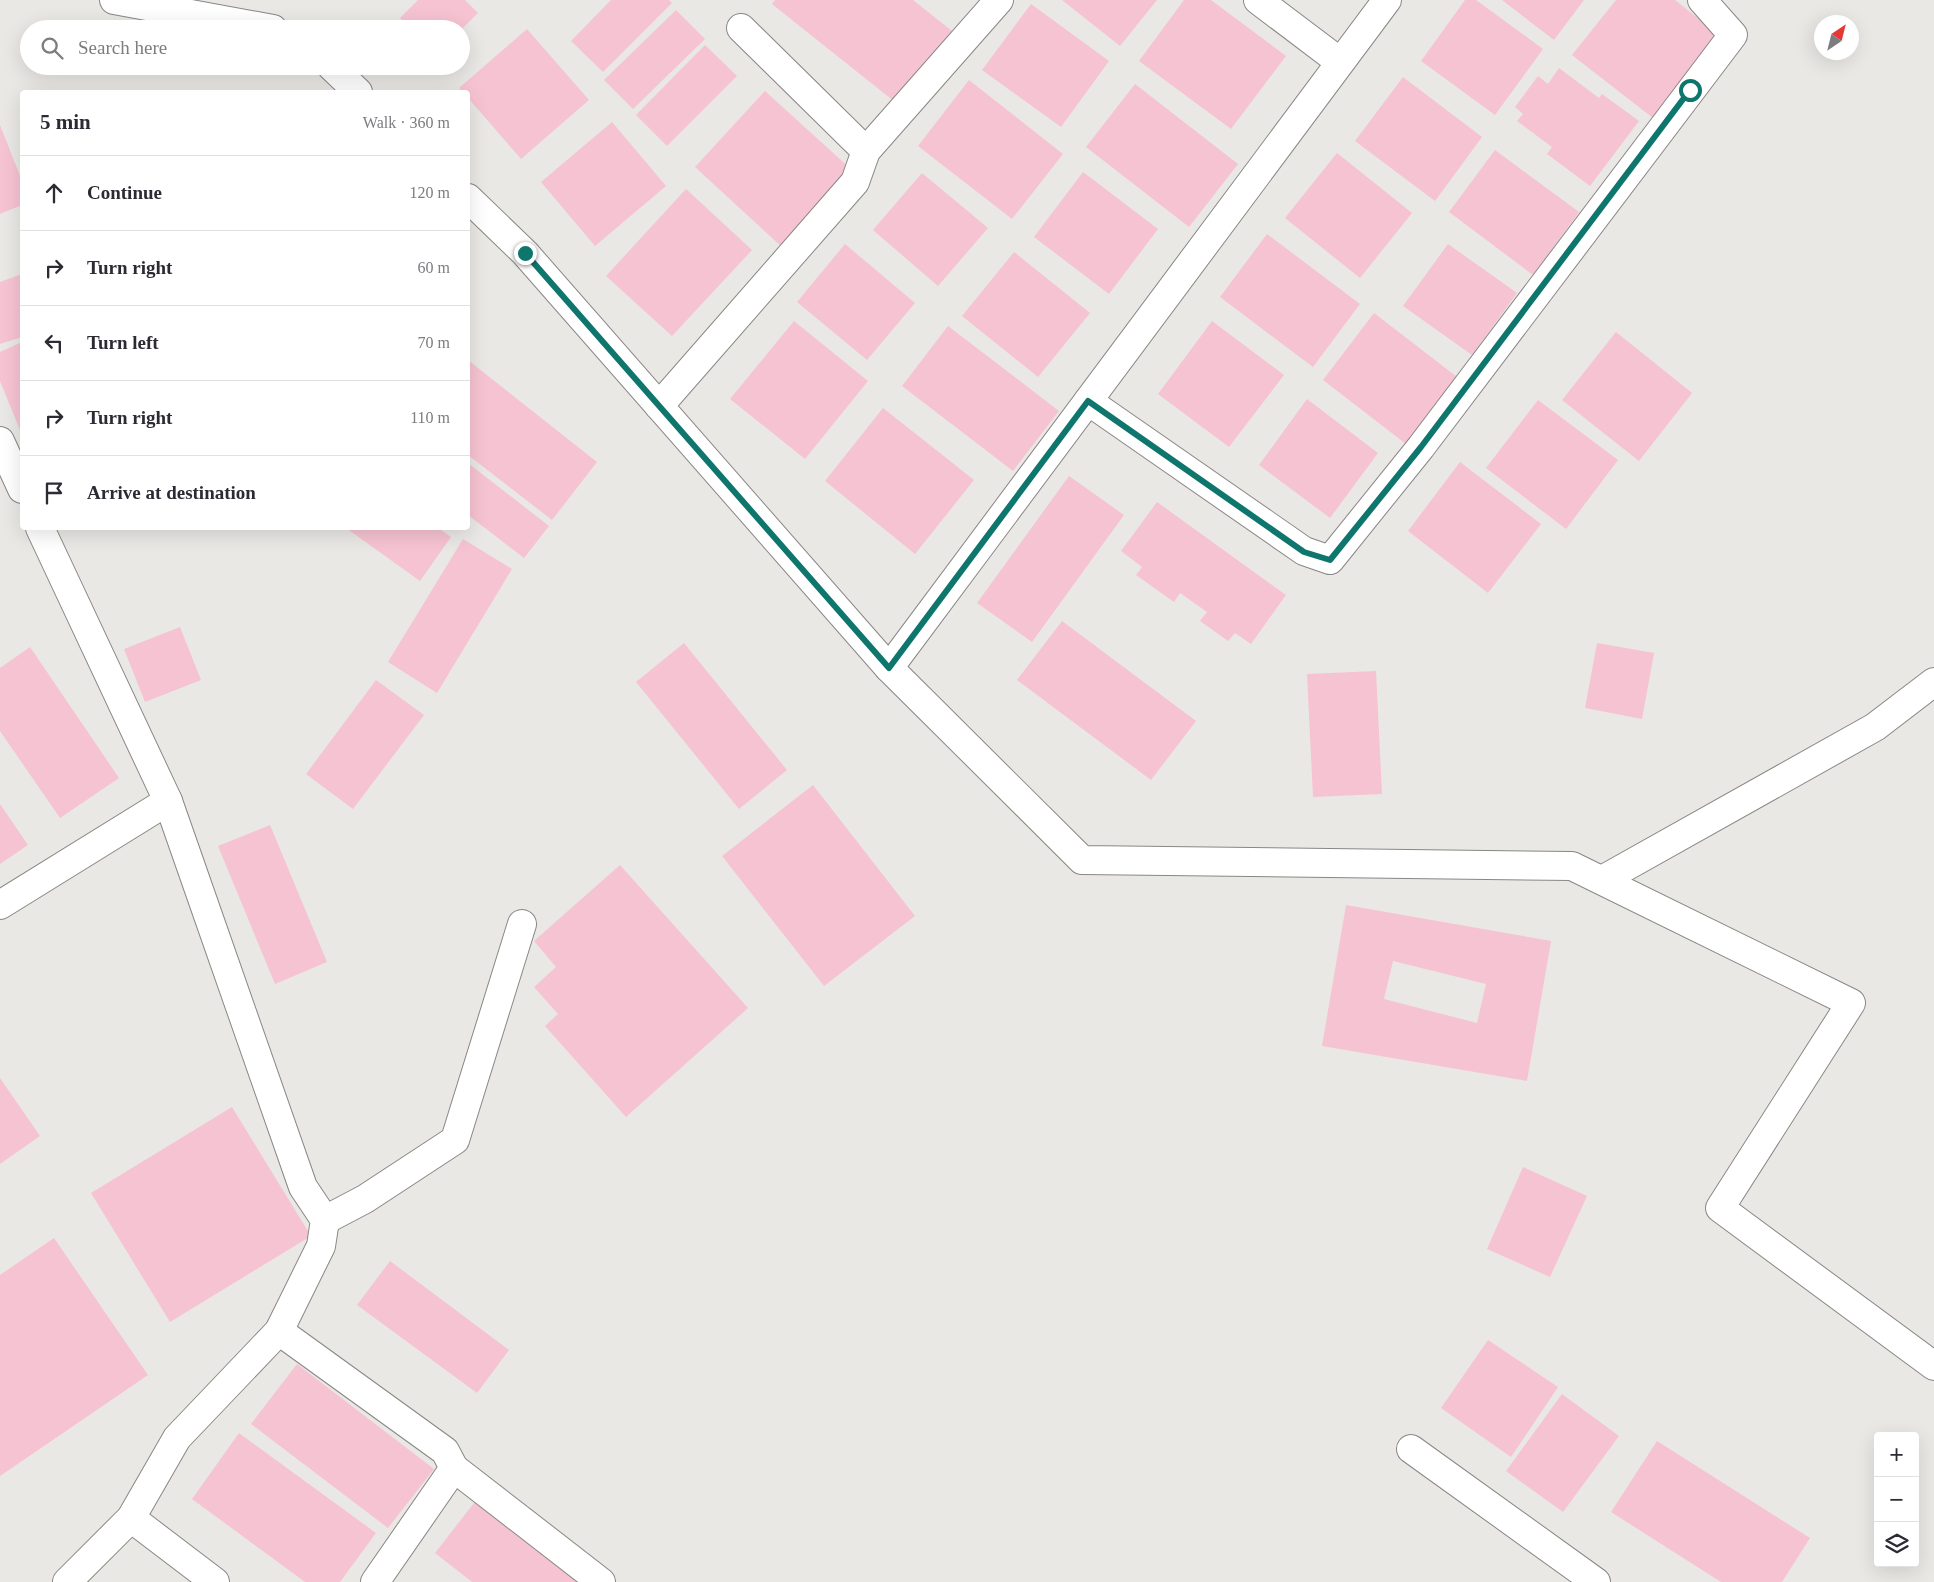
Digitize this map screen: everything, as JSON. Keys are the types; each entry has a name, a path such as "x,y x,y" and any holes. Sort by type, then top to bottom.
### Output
{"street":[{"path":"114,0 224,20"},
{"path":"659,406 855,182 866,151 999,0"},
{"path":"1258,0 1340,62"},
{"path":"889,668 1387,0"},
{"path":"1088,401 1304,552 1330,560 1432,432 1733,35 1702,0"},
{"path":"741,28 866,151"},
{"path":"340,75 356,90"},
{"path":"470,200 525,253 889,668 1082,860 1572,866 1852,1003 1720,1208 1934,1366"},
{"path":"0,441 20,485"},
{"path":"41,530 168,801 303,1187 325,1220 322,1246 279,1331 176,1438 131,1518 67,1582"},
{"path":"1602,880 1875,727 1934,682"},
{"path":"0,905 168,801"},
{"path":"325,1220 365,1199 455,1140 522,924"},
{"path":"279,1331 446,1451 454,1468 601,1582"},
{"path":"1411,1449 1596,1582"},
{"path":"375,1582 454,1468"},
{"path":"131,1518 215,1582"}],"building":[{"path":"418,0 465,0 478,13 470,21 402,20 400,18"},
{"path":"611,0 669,0 672,3 603,72 571,41"},
{"path":"775,0 913,0 952,31 895,102 772,4"},
{"path":"1062,0 1157,0 1120,46"},
{"path":"1184,0 1211,0 1286,56 1231,129 1139,61"},
{"path":"1465,0 1476,0 1543,49 1495,115 1421,61"},
{"path":"1502,0 1584,0 1554,40"},
{"path":"1616,0 1675,0 1719,35 1653,118 1572,55"},
{"path":"1031,4 1109,61 1061,127 982,70"},
{"path":"676,10 705,39 633,109 604,80"},
{"path":"527,29 589,100 521,159 470,100 470,90 461,90 459,88"},
{"path":"705,45 737,76 667,146 636,115"},
{"path":"1559,68 1599,98 1602,94 1639,121 1590,186 1547,154 1552,147 1517,121 1523,114 1515,107 1538,76 1548,84"},
{"path":"1403,77 1482,137 1435,201 1355,141"},
{"path":"969,80 1063,154 1012,219 918,146"},
{"path":"1135,84 1238,164 1189,227 1086,147"},
{"path":"765,91 853,171 783,248 695,167"},
{"path":"612,122 666,186 595,246 541,182"},
{"path":"0,125 20,176 20,206 0,214"},
{"path":"1495,150 1579,212 1533,275 1449,212"},
{"path":"1337,153 1412,213 1360,278 1285,218"},
{"path":"1083,172 1158,229 1109,294 1034,237"},
{"path":"922,173 988,228 938,286 873,230"},
{"path":"686,189 752,250 672,336 606,276"},
{"path":"1267,234 1360,304 1313,367 1220,297"},
{"path":"845,244 915,303 867,360 797,302"},
{"path":"1448,244 1517,293 1472,355 1403,306"},
{"path":"1014,252 1090,313 1038,377 962,316"},
{"path":"20,275 20,338 0,344 0,282"},
{"path":"1374,313 1457,377 1406,444 1323,380"},
{"path":"794,321 868,381 805,459 730,399"},
{"path":"1212,321 1284,375 1229,447 1158,394"},
{"path":"948,326 1059,411 1013,471 902,386"},
{"path":"1616,332 1692,393 1639,461 1562,400"},
{"path":"20,343 20,430 0,381 0,352"},
{"path":"470,362 597,462 552,520 470,457"},
{"path":"1307,399 1378,453 1330,518 1259,465"},
{"path":"1538,400 1618,460 1566,529 1486,468"},
{"path":"883,408 974,480 915,554 825,481"},
{"path":"1460,462 1541,524 1488,593 1408,531"},
{"path":"470,465 549,526 524,558 470,517"},
{"path":"1069,476 1124,515 1032,642 977,603"},
{"path":"1157,502 1286,595 1251,644 1235,633 1228,641 1200,621 1207,612 1180,593 1174,602 1136,575 1142,567 1121,551"},
{"path":"349,530 441,530 451,537 420,581"},
{"path":"463,539 512,569 437,693 388,662"},
{"path":"1062,621 1196,721 1151,780 1017,680"},
{"path":"180,627 201,680 145,702 124,649"},
{"path":"684,643 787,770 739,809 636,682"},
{"path":"1597,643 1654,653 1642,719 1585,708"},
{"path":"30,647 119,778 60,818 0,731 0,668"},
{"path":"1376,671 1382,794 1313,797 1307,674"},
{"path":"376,680 424,715 353,809 306,774"},
{"path":"813,785 915,916 824,986 722,856"},
{"path":"0,804 28,845 0,864"},
{"path":"270,825 327,962 275,984 218,846"},
{"path":"620,865 748,1008 626,1117 545,1026 558,1014 534,987 556,967 534,941"},
{"path":"1346,905 1551,941 1527,1081 1322,1046","holes":["1393,961 1486,984 1477,1023 1384,999"]},
{"path":"0,1078 40,1136 0,1164"},
{"path":"232,1107 311,1236 170,1322 91,1193"},
{"path":"1523,1167 1587,1196 1550,1277 1487,1249"},
{"path":"54,1238 148,1375 0,1476 0,1275"},
{"path":"390,1261 509,1350 477,1393 357,1305"},
{"path":"1488,1340 1558,1387 1511,1457 1441,1408"},
{"path":"297,1364 434,1469 388,1528 251,1424"},
{"path":"1562,1394 1619,1436 1563,1512 1506,1471"},
{"path":"239,1433 376,1533 340,1582 305,1582 192,1499"},
{"path":"1657,1441 1810,1538 1782,1582 1721,1582 1611,1512"},
{"path":"481,1494 594,1582 472,1582 435,1553"}],"route":[{"path":"525,253 889,668 1088,401 1304,552 1330,560 1421,447 1690,90"}]}
